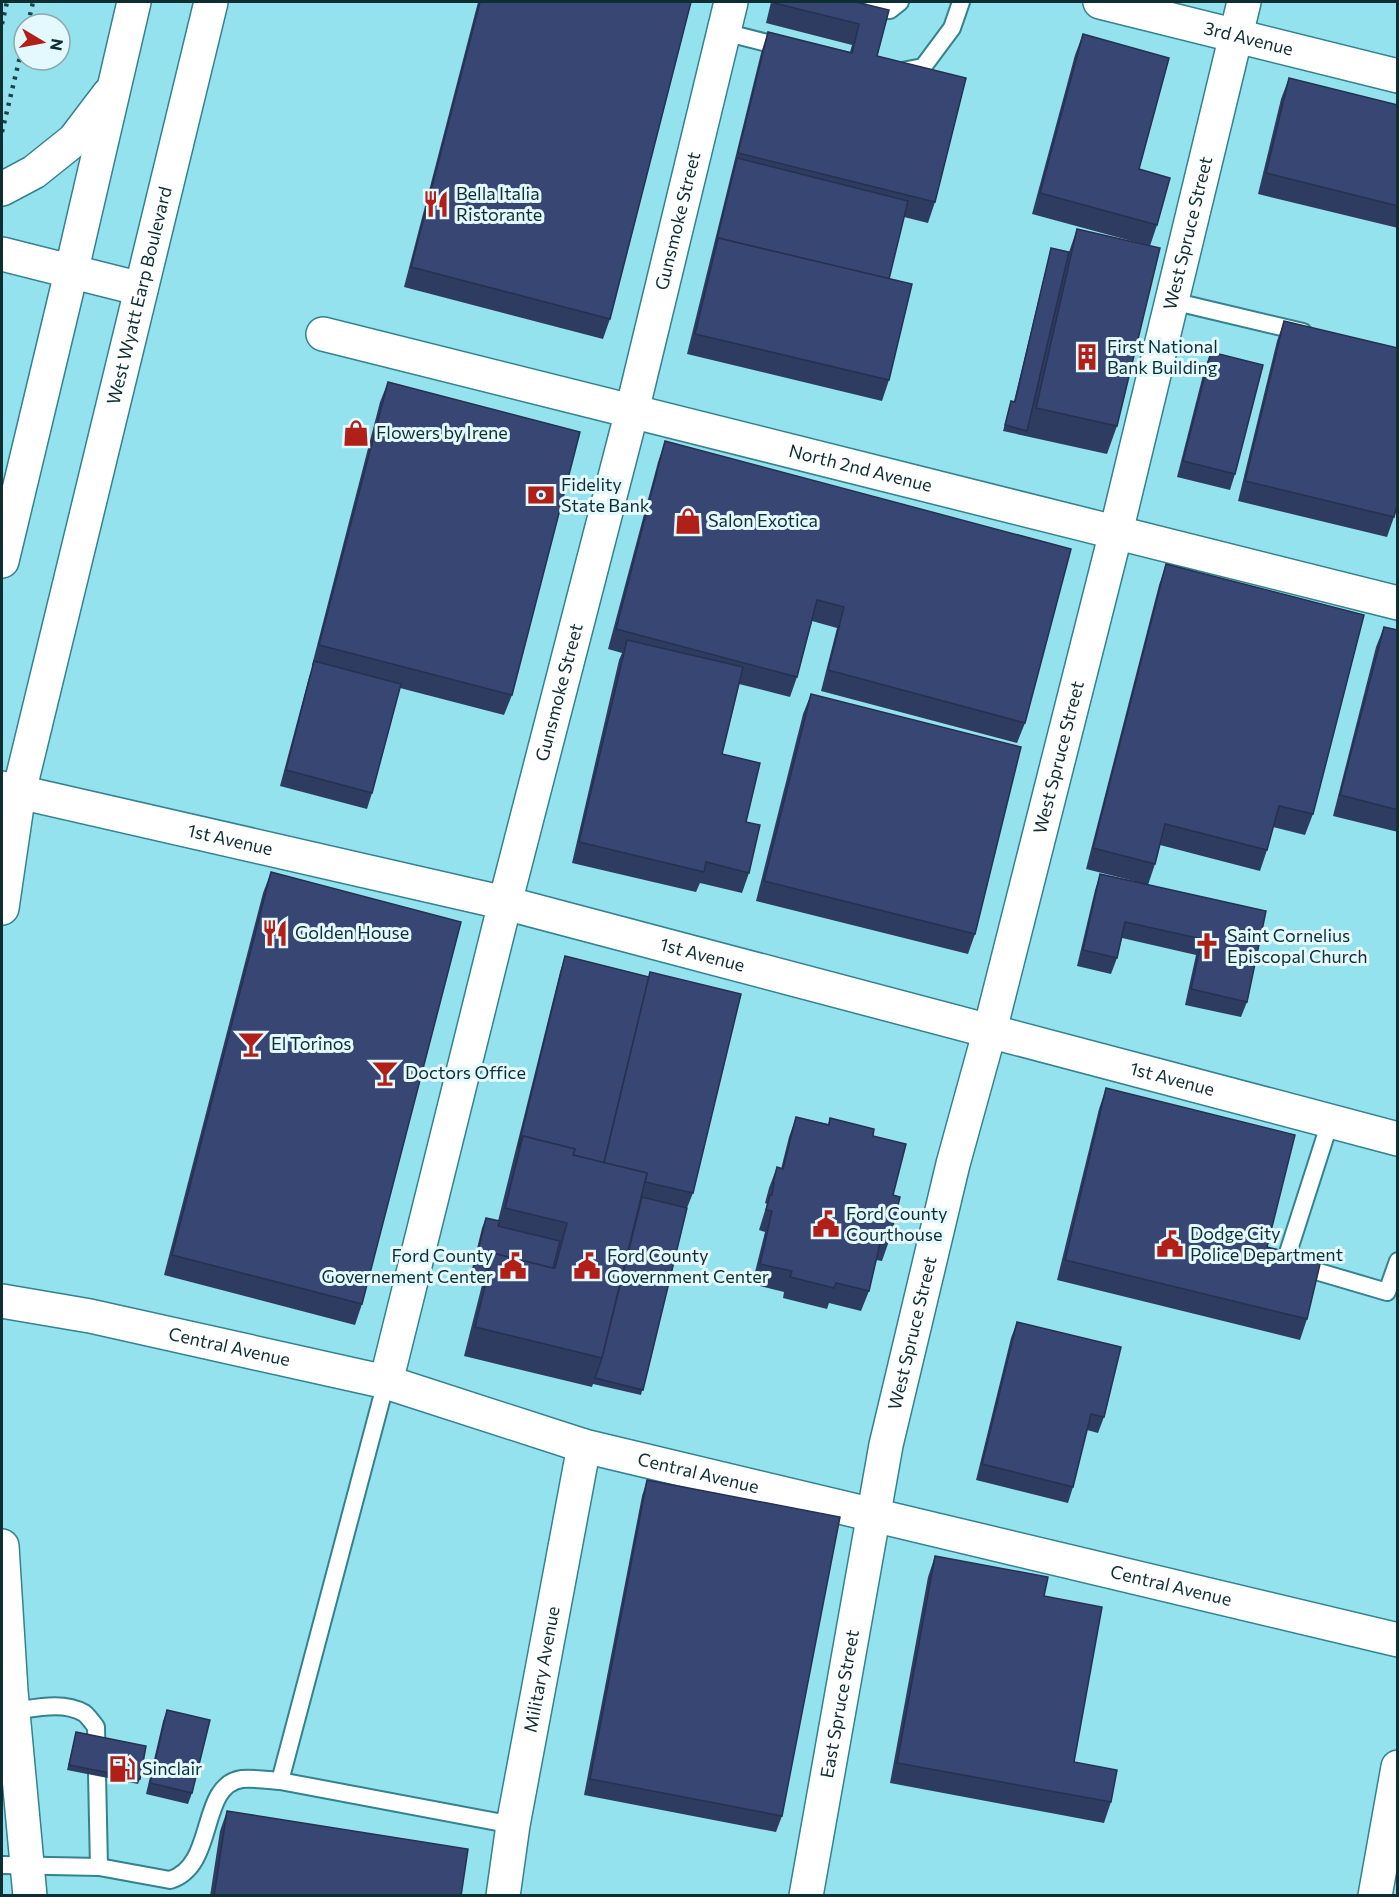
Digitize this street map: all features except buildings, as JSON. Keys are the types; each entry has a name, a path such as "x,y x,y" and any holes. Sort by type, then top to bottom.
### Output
{"street":[{"path":"2,561 134,2"},
{"name":"West Wyatt Earp Boulevard","path":"10,790 68,588 211,2"},
{"name":"3rd Avenue","path":"1100,2 1398,76"},
{"name":"West Spruce Street","path":"873,1514 886,1444 918,1310 1116,532 1244,2"},
{"name":"Gunsmoke Street","path":"386,1382 505,903 632,411 727,17"},
{"path":"2,189 34,172 74,140 115,85"},
{"path":"2,254 141,289"},
{"name":"North 2nd Avenue","path":"323,334 1398,603"},
{"path":"2,908 10,790"},
{"name":"1st Avenue","path":"10,790 505,903 1330,1122 1398,1138"},
{"name":"Central Avenue","path":"2,1301 90,1316 386,1382 584,1446 1398,1640"},
{"name":"Military Avenue","path":"503,1896 513,1825 584,1446"},
{"name":"East Spruce Street","path":"806,1896 873,1514"},
{"path":"2,1546 14,1711 20,1875"},
{"path":"1375,1896 1398,1767"}],"lane":[{"path":"850,6 872,12 890,10 900,2"},
{"path":"883,70 894,72 923,67 952,28 961,2"},
{"path":"727,17 802,51"},
{"path":"1172,301 1318,336"},
{"path":"1330,1122 1285,1262 1388,1292 1398,1261"},
{"path":"280,1781 386,1382"},
{"path":"14,1711 56,1706 69,1708 84,1714 96,1727 99,1867"},
{"path":"20,1875 99,1867 170,1880 180,1877 196,1860 218,1797 229,1784 242,1779 280,1781 513,1825"}],"railway":[{"path":"2,24 7,2"},
{"path":"31,12 33,2"},
{"path":"2,132 16,72"}],"place":[{"name":"Bella Italia Ristorante","path":"436,204"},
{"name":"First National Bank Building","path":"1087,357"},
{"name":"Flowers by Irene","path":"356,433"},
{"name":"Fidelity State Bank","path":"541,495"},
{"name":"Salon Exotica","path":"688,521"},
{"name":"Golden House","path":"275,933"},
{"name":"Saint Cornelius Episcopal Church","path":"1207,946"},
{"name":"El Torinos","path":"251,1044"},
{"name":"Doctors Office","path":"385,1073"},
{"name":"Ford County Courthouse","path":"826,1224"},
{"name":"Dodge City Police Department","path":"1170,1244"},
{"name":"Ford County Governement Center","path":"513,1266"},
{"name":"Ford County Government Center","path":"587,1266"},
{"name":"Sinclair","path":"122,1769"}]}
